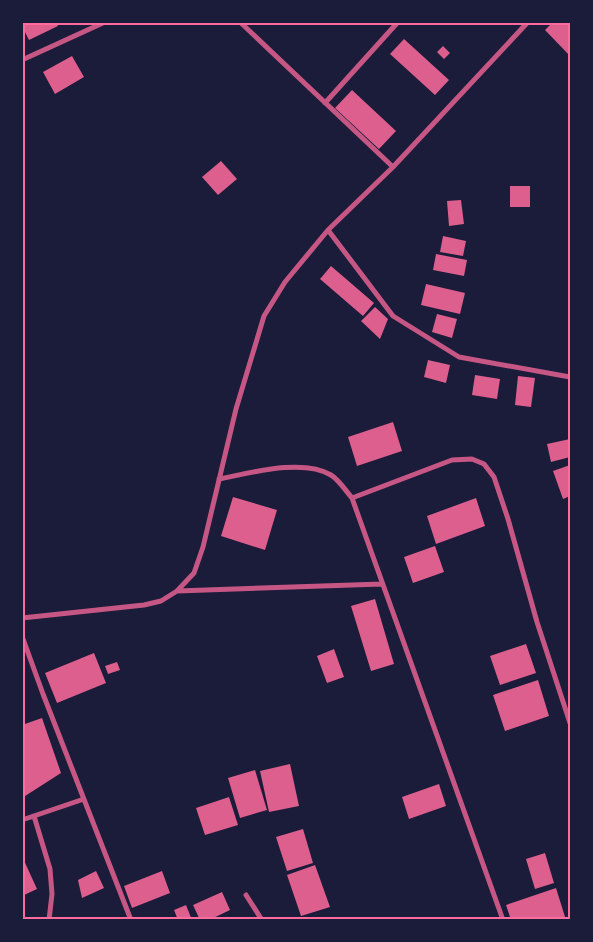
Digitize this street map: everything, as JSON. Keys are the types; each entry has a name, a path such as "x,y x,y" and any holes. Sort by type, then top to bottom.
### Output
{"street":[{"path":"22,60 105,22"},
{"path":"240,22 246,25 393,167"},
{"path":"325,103 398,22"},
{"path":"22,618 144,605 161,601 177,591 194,573 203,547 236,409 264,316 285,282 328,230 393,167 528,22"},
{"path":"328,230 393,316 459,357 570,377"},
{"path":"352,498 452,460 472,459 484,464 494,477 508,519 537,622 570,723"},
{"path":"219,479 279,468 307,467 331,475 352,498 504,920"},
{"path":"177,591 382,584"},
{"path":"22,636 131,920"},
{"path":"22,820 84,799"},
{"path":"34,816 50,869 52,894 49,920"},
{"path":"246,896 262,920"}],"building":[{"path":"22,22 56,22 58,26 29,40"},
{"path":"553,22 570,24 570,56 545,30"},
{"path":"404,39 449,80 435,95 390,54"},
{"path":"443,46 450,53 444,59 437,52"},
{"path":"72,56 84,77 55,94 43,72"},
{"path":"352,90 396,131 379,149 335,108"},
{"path":"221,161 237,179 218,195 202,177"},
{"path":"510,186 530,186 530,207 510,207"},
{"path":"461,200 464,224 449,226 447,201"},
{"path":"443,236 466,241 463,256 440,252"},
{"path":"436,254 467,260 464,276 433,270"},
{"path":"331,266 374,303 363,316 320,279"},
{"path":"426,284 465,293 460,314 421,305"},
{"path":"375,307 388,319 380,339 361,321"},
{"path":"437,314 457,319 452,338 432,332"},
{"path":"428,360 450,365 446,383 424,377"},
{"path":"475,375 500,379 497,399 472,395"},
{"path":"518,376 535,378 531,407 515,405"},
{"path":"393,422 402,451 357,466 348,437"},
{"path":"570,439 570,457 551,462 547,444"},
{"path":"570,465 570,496 563,499 553,471"},
{"path":"233,497 277,510 265,550 221,536"},
{"path":"476,498 485,526 436,544 427,516"},
{"path":"435,546 444,572 413,583 404,557"},
{"path":"375,599 394,664 371,671 351,606"},
{"path":"526,644 536,673 500,685 490,656"},
{"path":"334,649 344,677 327,683 317,656"},
{"path":"94,653 106,683 57,703 45,673"},
{"path":"117,662 120,670 108,674 105,666"},
{"path":"538,680 549,716 505,731 493,695"},
{"path":"42,718 61,773 22,798 22,725"},
{"path":"290,764 299,806 269,812 260,771"},
{"path":"255,770 267,810 240,818 228,778"},
{"path":"439,784 446,806 409,819 402,797"},
{"path":"229,797 238,825 205,835 196,808"},
{"path":"303,829 313,863 287,871 276,837"},
{"path":"545,853 554,883 535,889 526,859"},
{"path":"22,856 37,889 22,896"},
{"path":"315,865 330,907 301,916 287,875"},
{"path":"96,871 104,888 82,898 78,880"},
{"path":"162,871 170,893 132,908 124,886"},
{"path":"556,888 566,920 511,920 506,905"},
{"path":"222,892 230,910 209,920 200,920 193,905"},
{"path":"186,905 192,920 178,920 174,910"}]}
